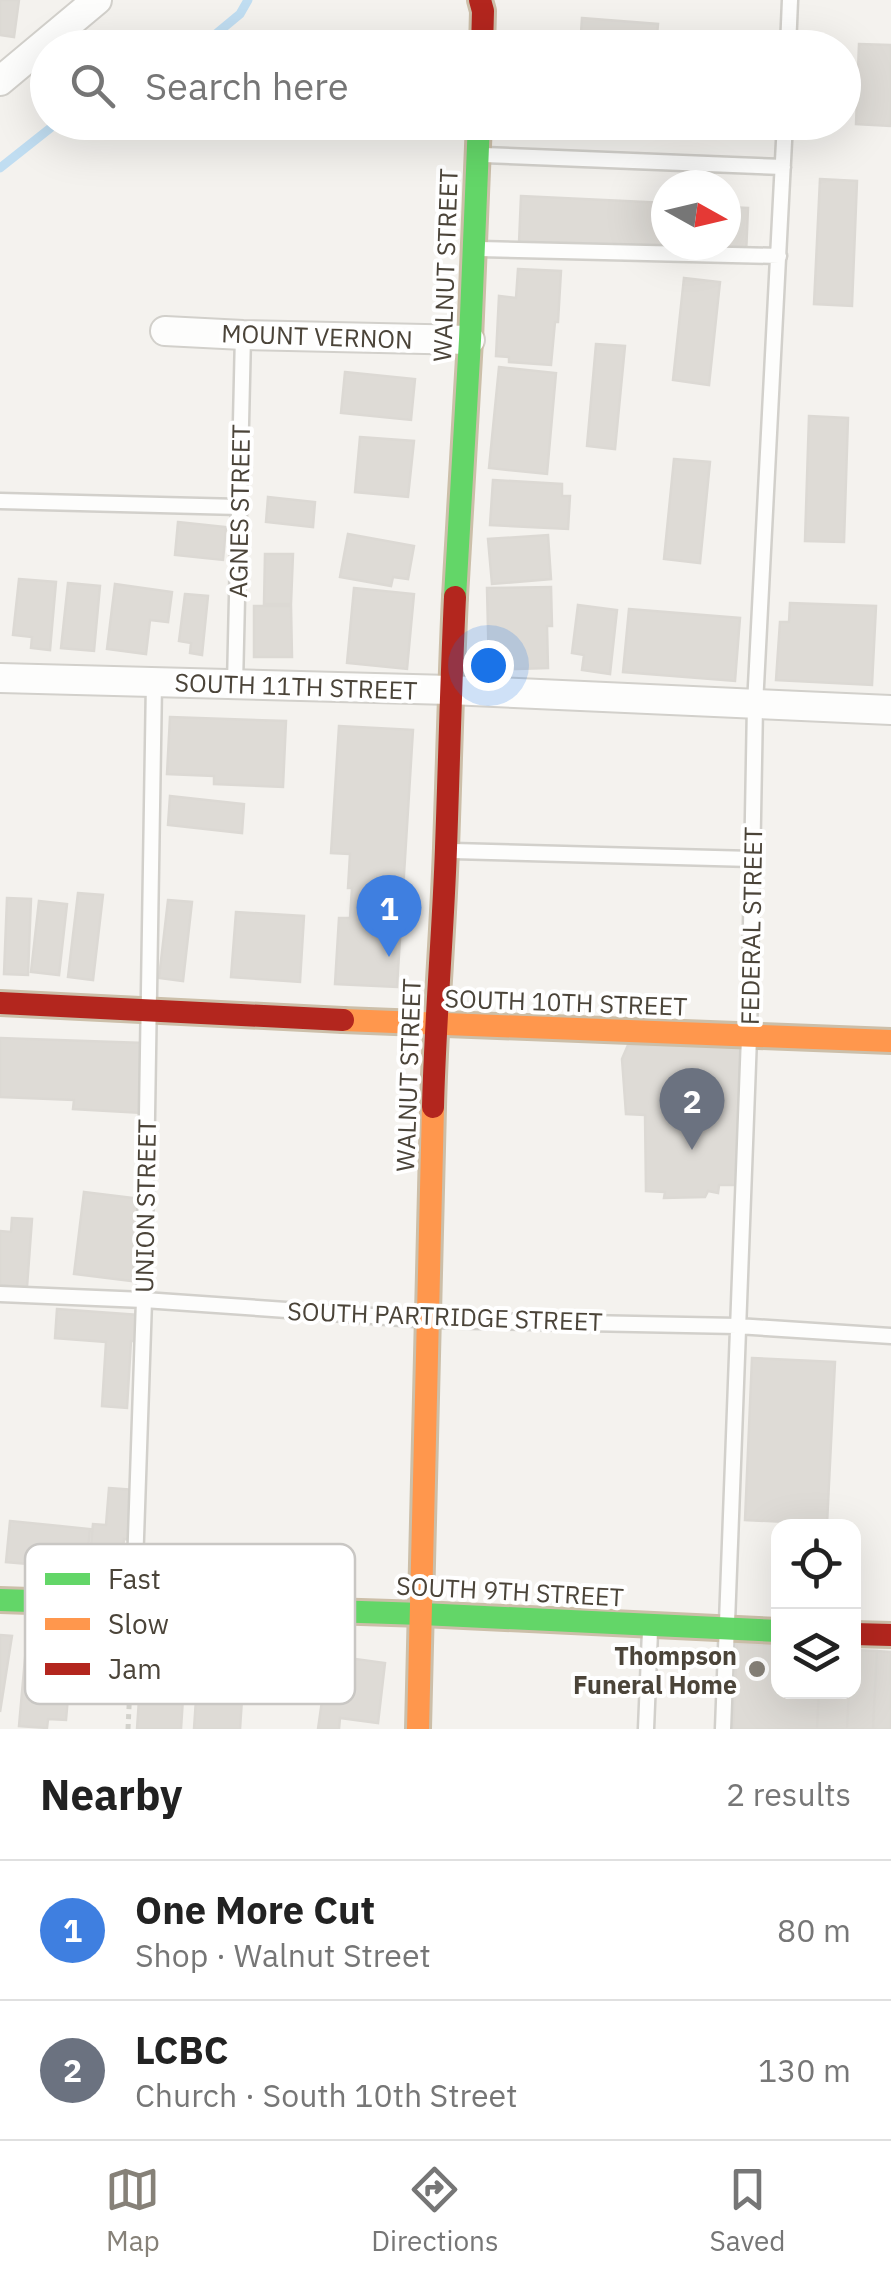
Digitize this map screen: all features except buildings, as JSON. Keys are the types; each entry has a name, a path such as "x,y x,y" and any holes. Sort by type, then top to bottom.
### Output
{"highway":[{"path":"480,0 482,30"},
{"name":"WALNUT STREET","path":"418,1729 435,1024 478,140"},
{"name":"SOUTH 10TH STREET","path":"0,1003 891,1040"},
{"name":"SOUTH 9TH STREET","path":"0,1600 25,1601"},
{"name":"SOUTH 9TH STREET","path":"355,1612 771,1631"},
{"path":"861,1634 891,1636"}],"street":[{"path":"61,30 97,0"},
{"path":"0,81 30,56"},
{"name":"MOUNT VERNON","path":"165,331 470,340"},
{"name":"SOUTH 11TH STREET","path":"0,678 450,690 891,710"}],"lane":[{"path":"789,30 790,0"},
{"name":"FEDERAL STREET","path":"723,1729 748,1037 755,705 784,140"},
{"path":"478,154 783,166"},
{"path":"473,249 780,256"},
{"name":"AGNES STREET","path":"235,686 243,335"},
{"path":"0,501 240,507"},
{"name":"UNION STREET","path":"136,1544 154,682"},
{"path":"446,850 752,859"},
{"name":"SOUTH PARTRIDGE STREET","path":"0,1294 430,1320 737,1326 891,1336"},
{"path":"646,1729 651,1625"}],"path":[{"path":"128,1729 129,1704"}],"waterway":[{"path":"221,30 240,14 248,0"},
{"path":"0,168 35,140"}],"traffic: fast":[{"path":"455,597 478,140"},
{"path":"0,1600 25,1601"},
{"path":"355,1612 771,1631"}],"traffic: slow":[{"path":"343,1020 891,1041"},
{"path":"418,1729 433,1107"}],"traffic: jam":[{"path":"480,0 482,30"},
{"path":"433,1107 455,597"},
{"path":"0,1003 343,1020"},
{"path":"861,1634 891,1635"}],"place":[{"name":"One More Cut","path":"389,957"},
{"name":"LCBC","path":"692,1150"},
{"name":"Thompson Funeral Home","path":"757,1669"}]}
